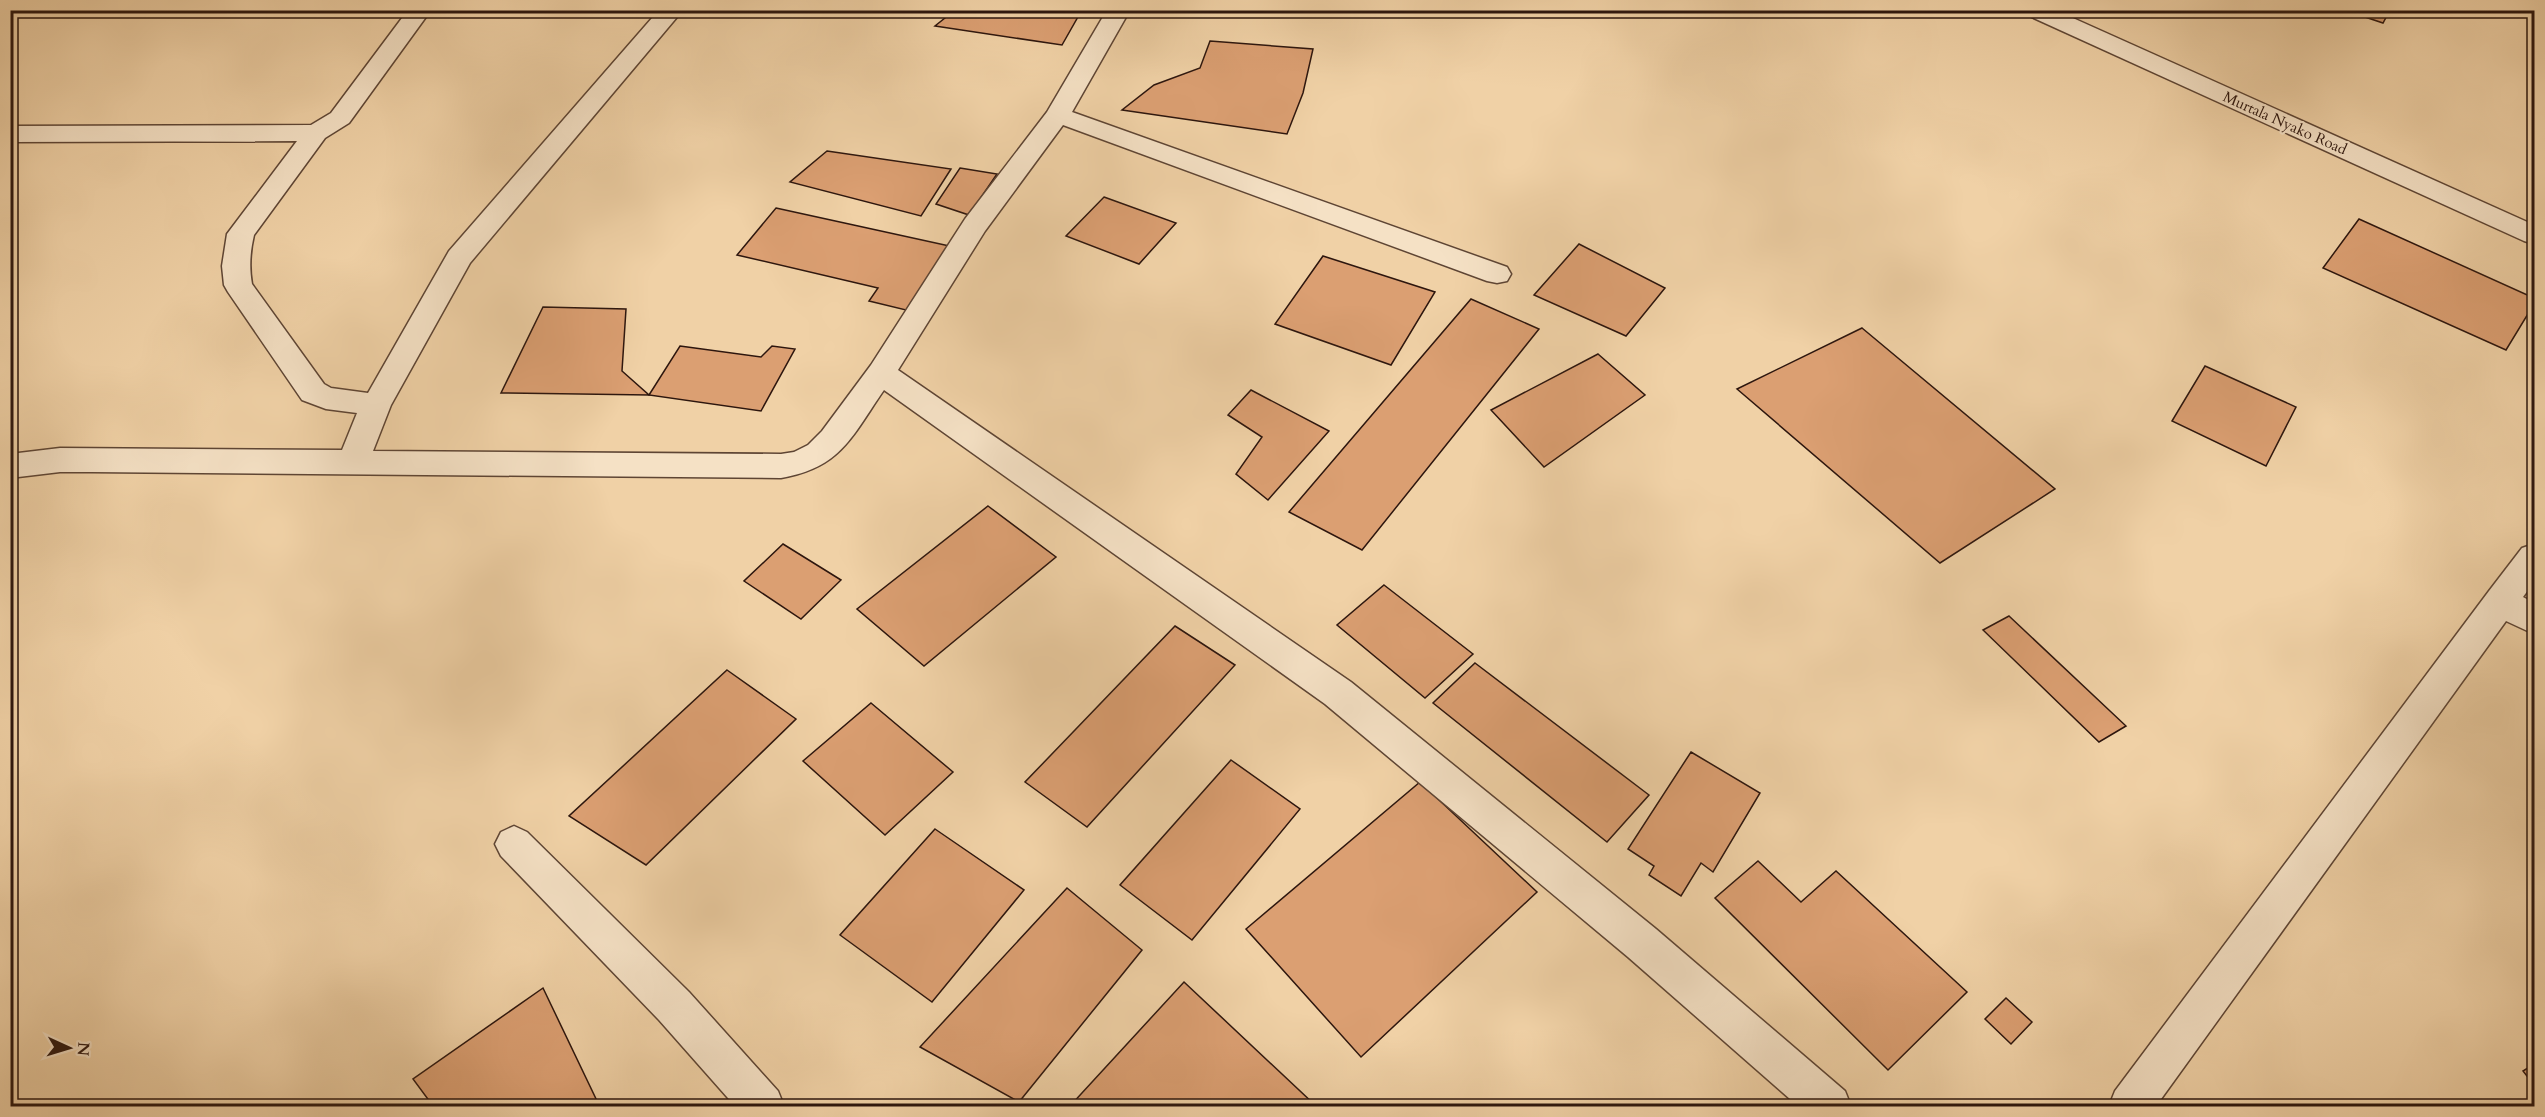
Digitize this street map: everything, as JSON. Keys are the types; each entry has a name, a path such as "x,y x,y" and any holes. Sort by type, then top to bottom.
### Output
{"street":[{"path":"376,405 326,398 314,392 238,285 234,268 241,234 316,133 339,118 420,10"},
{"path":"352,464 376,405 459,258 672,10"},
{"path":"10,466 81,460 352,464 781,466 800,464 819,453 833,439 881,373 975,225 1058,115 1119,10"},
{"name":"Murtala Nyako Road","path":"2035,10 2535,235"},
{"path":"1058,115 1497,274"},
{"path":"10,134 316,133"},
{"path":"881,373 1338,693 1642,943 1830,1107"},
{"path":"2130,1107 2535,557"},
{"path":"2501,601 2535,620"},
{"path":"514,844 674,1006 763,1107"}],"building":[{"path":"955,10 1050,10 1079,15 1062,45 935,26"},
{"path":"2344,10 2390,10 2383,23"},
{"path":"1210,41 1313,49 1303,93 1287,134 1122,110 1154,85 1200,68"},
{"path":"827,151 951,169 921,216 790,182"},
{"path":"960,168 997,174 969,215 936,204"},
{"path":"1104,197 1176,223 1139,264 1066,236"},
{"path":"776,208 954,247 910,311 869,301 878,288 737,255"},
{"path":"2359,219 2534,298 2534,304 2506,350 2323,268"},
{"path":"1579,244 1665,288 1626,336 1534,295"},
{"path":"1323,256 1435,292 1391,365 1275,324"},
{"path":"1471,299 1539,329 1362,550 1289,512"},
{"path":"543,307 626,309 622,371 649,395 501,393"},
{"path":"1862,328 2055,489 1940,563 1737,389"},
{"path":"680,346 761,357 772,346 795,349 761,411 649,395"},
{"path":"1598,354 1645,395 1544,467 1491,410"},
{"path":"2205,366 2296,407 2266,466 2172,421"},
{"path":"1251,390 1329,431 1268,500 1236,474 1262,437 1228,415"},
{"path":"988,506 1056,557 924,666 857,609"},
{"path":"783,544 841,580 801,619 744,581"},
{"path":"1384,585 1473,654 1425,698 1337,625"},
{"path":"2009,616 2126,726 2099,742 1983,630"},
{"path":"1175,626 1235,665 1087,827 1025,782"},
{"path":"1475,663 1649,795 1607,842 1433,703"},
{"path":"727,670 796,719 646,865 569,816"},
{"path":"871,703 953,772 885,835 803,761"},
{"path":"1691,752 1760,793 1713,872 1701,863 1681,896 1649,875 1654,866 1628,849"},
{"path":"1231,760 1300,809 1192,940 1120,885"},
{"path":"1420,782 1537,892 1361,1057 1246,929"},
{"path":"935,829 1024,890 932,1002 840,935"},
{"path":"1758,861 1801,902 1836,871 1967,992 1888,1070 1715,898"},
{"path":"1067,888 1142,950 1019,1102 920,1047"},
{"path":"1184,982 1316,1106 1070,1106"},
{"path":"543,988 598,1103 594,1106 433,1106 413,1079"},
{"path":"2006,998 2032,1022 2011,1044 1985,1019"},
{"path":"2534,1064 2534,1085 2523,1071"}]}
